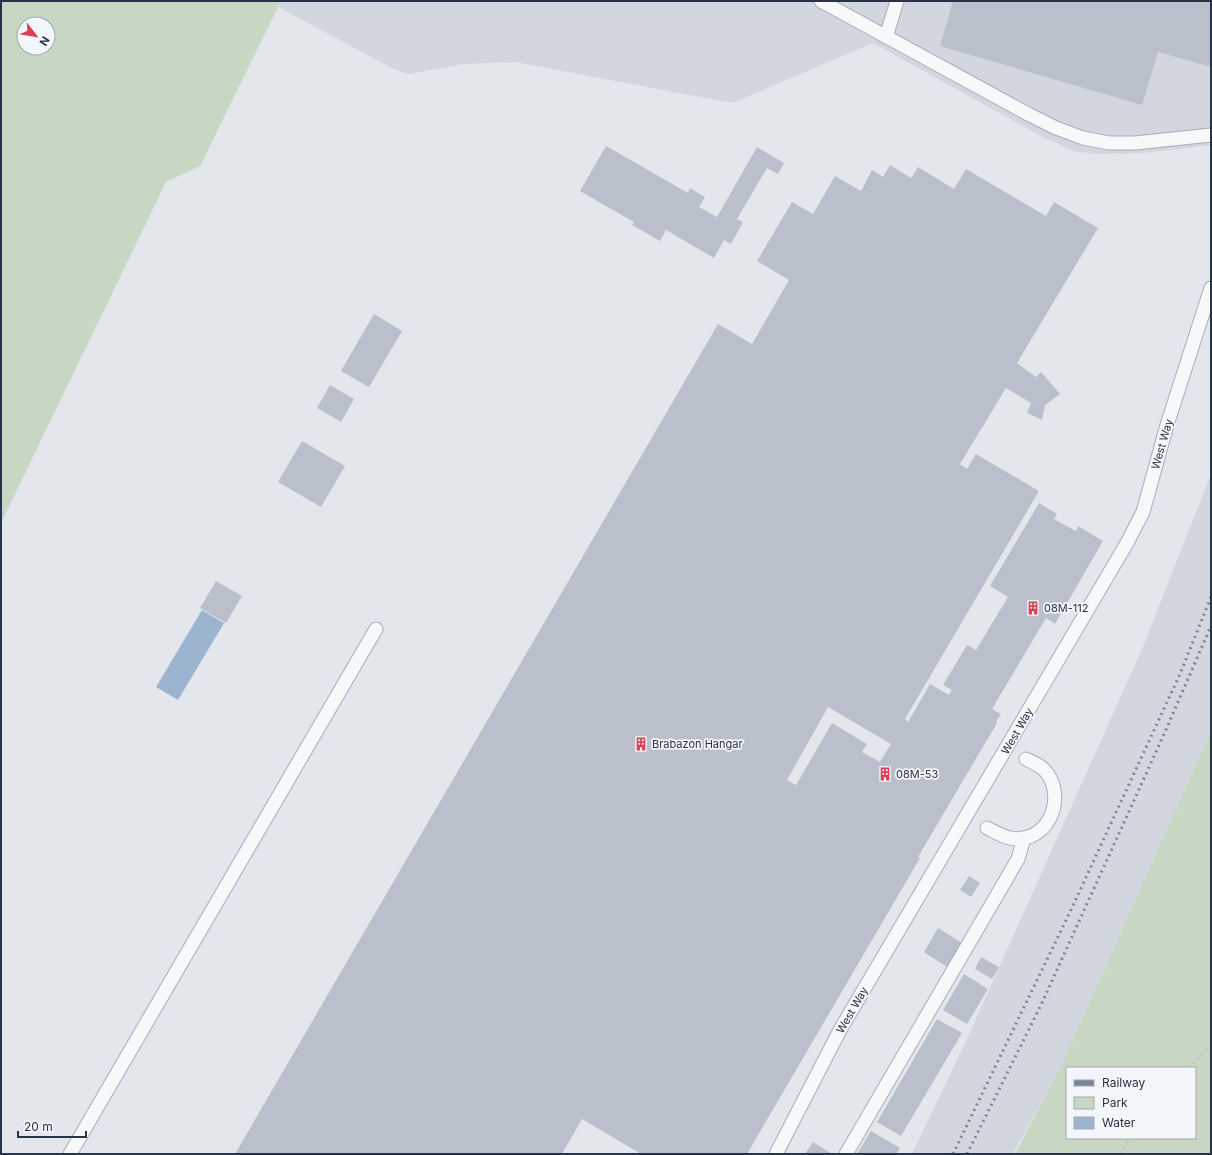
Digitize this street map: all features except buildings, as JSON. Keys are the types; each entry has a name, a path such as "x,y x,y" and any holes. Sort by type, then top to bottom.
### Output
{"lane":[{"path":"822,1 1028,114 1056,128 1083,138 1109,143 1135,143 1211,136"},
{"path":"886,37 897,1"},
{"name":"West Way","path":"776,1154 840,1030 1127,543 1143,512 1168,425 1211,288"},
{"path":"70,1154 376,629"},
{"path":"987,828 998,835 1011,838 1024,838 1035,833 1044,826 1052,816 1055,805 1055,793 1052,782 1046,772 1037,764 1026,759"},
{"path":"846,1154 1018,859 1024,838"}],"path":[{"path":"1189,1067 1211,1046"},
{"path":"1121,1154 1129,1139"}],"shaded area":[{"path":"281,1 1211,1 1211,145 1143,153 1096,154 1073,151 1039,135 873,43 732,103 515,62 464,64 408,74 394,69 278,7"},
{"path":"1211,474 1211,731 1060,1068 1013,1154 912,1154 967,1039 1143,647"}],"green space":[{"path":"1,1 281,1 200,166 166,182 1,523"},
{"path":"1211,731 1211,1154 1015,1154 1060,1068"}],"water":[{"path":"202,610 224,623 178,700 156,687"}],"railway":[{"path":"953,1154 1070,912 1180,674 1211,597"},
{"path":"967,1154 1041,1005 1161,741 1211,626"}],"place":[{"name":"08M-112","path":"1033,608"},
{"name":"Brabazon Hangar","path":"641,744"},
{"name":"08M-53","path":"885,774"}]}
